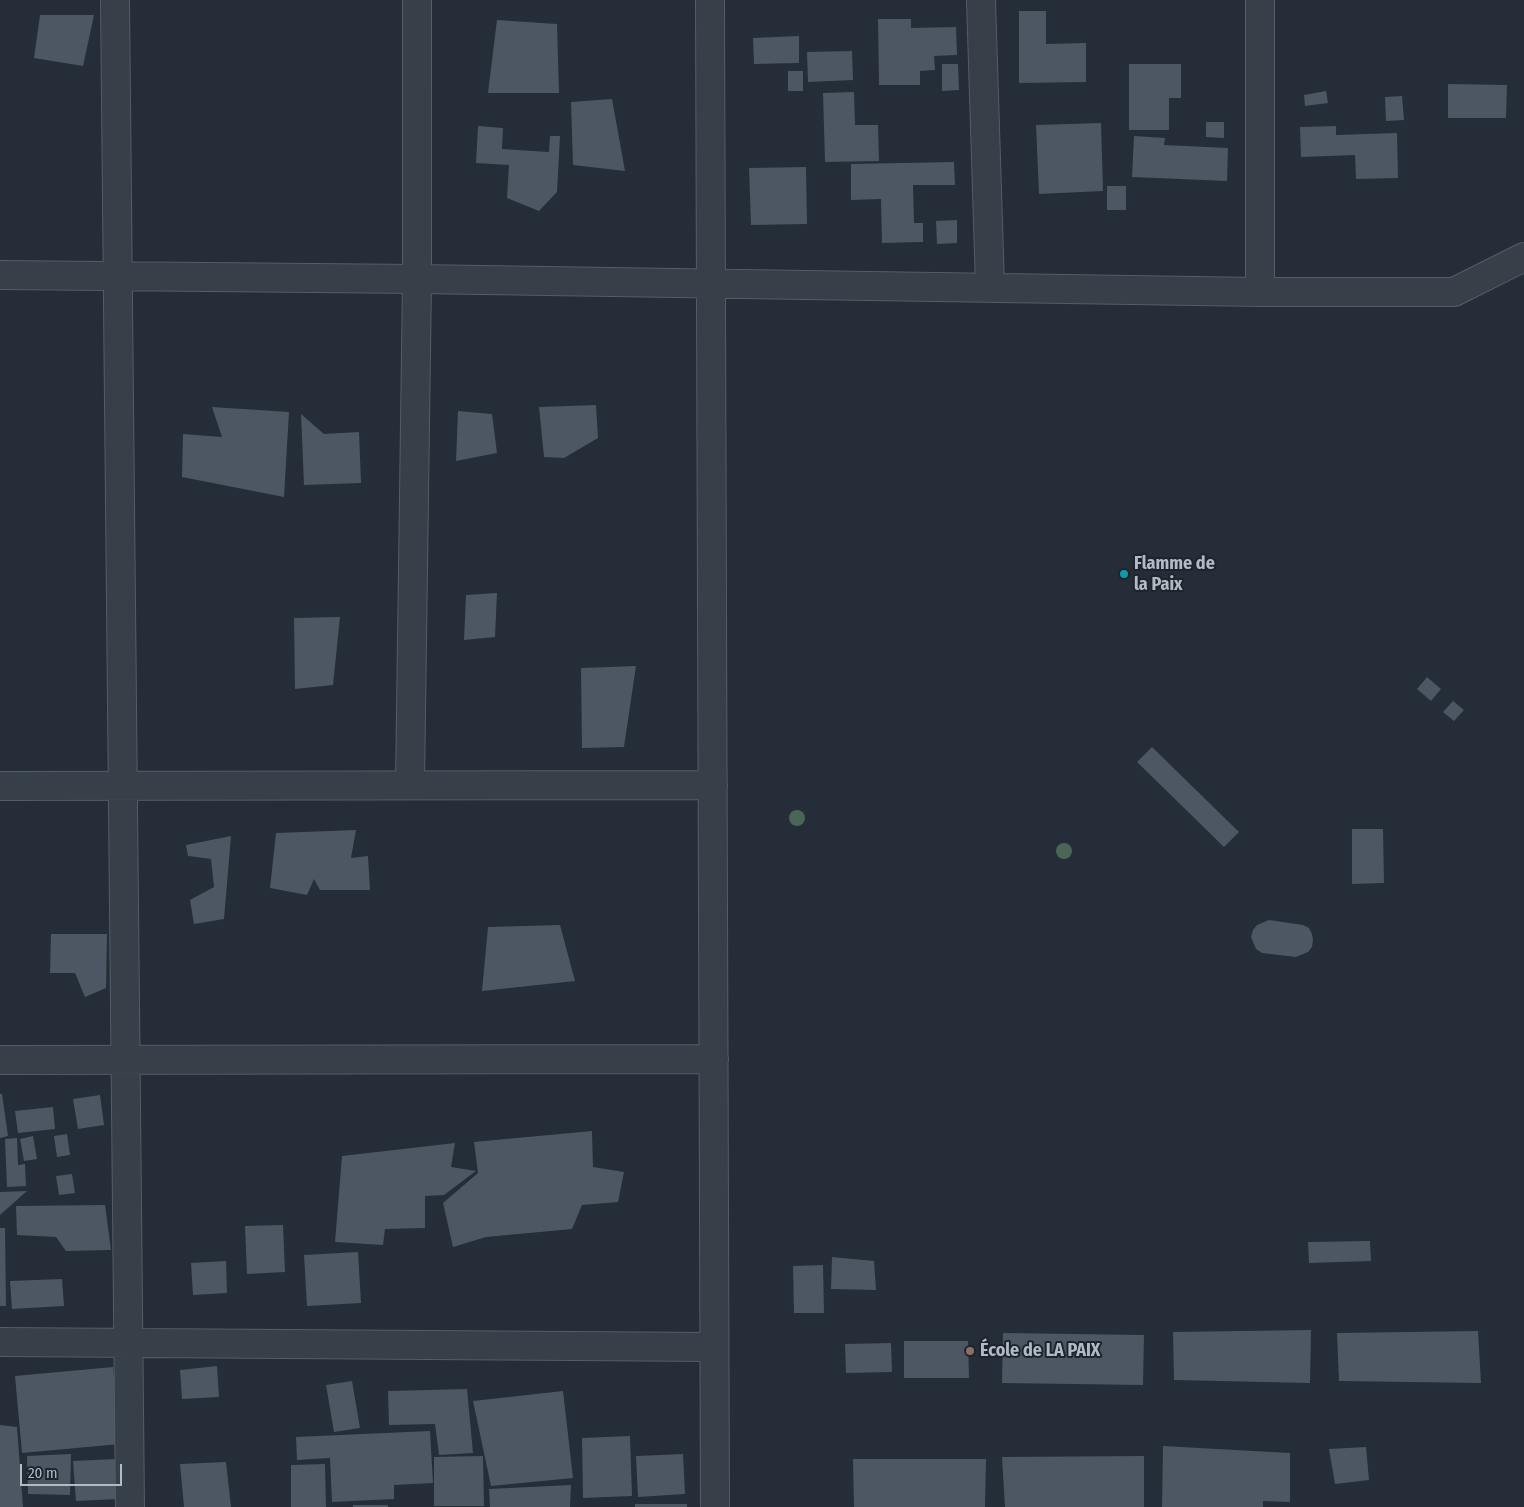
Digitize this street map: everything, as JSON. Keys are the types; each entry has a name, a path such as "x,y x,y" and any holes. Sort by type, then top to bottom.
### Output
{"street":[{"path":"115,0 130,1507"},
{"path":"410,786 417,279 417,0"},
{"path":"710,0 715,1507"},
{"path":"980,0 990,287"},
{"path":"1260,0 1260,292"},
{"path":"0,276 417,279 1260,292 1454,292 1524,257"},
{"path":"0,786 713,785"},
{"path":"0,1060 714,1059"},
{"path":"0,1342 714,1347"}],"building":[{"path":"1019,11 1046,11 1046,44 1086,43 1086,82 1019,83"},
{"path":"40,15 94,15 83,66 34,58"},
{"path":"878,19 911,19 911,28 956,27 957,55 934,56 935,70 920,71 920,85 879,85"},
{"path":"497,20 557,24 559,93 488,93"},
{"path":"799,36 799,63 754,64 753,38"},
{"path":"852,51 853,80 808,82 807,52"},
{"path":"942,64 958,64 959,90 942,91"},
{"path":"1129,64 1181,64 1181,98 1169,98 1169,130 1129,130"},
{"path":"788,71 803,71 803,91 788,91"},
{"path":"1448,84 1507,85 1506,118 1448,118"},
{"path":"1326,91 1328,103 1305,106 1304,95"},
{"path":"854,92 855,125 878,125 879,161 825,162 823,93"},
{"path":"1402,96 1404,120 1386,121 1385,97"},
{"path":"612,99 625,171 573,165 571,102"},
{"path":"1206,122 1224,122 1224,138 1206,137"},
{"path":"1101,123 1103,191 1039,194 1036,125"},
{"path":"478,126 503,128 502,149 549,152 550,136 560,136 557,192 539,211 507,198 509,165 476,163"},
{"path":"1336,126 1336,135 1397,133 1398,178 1356,179 1355,155 1301,157 1300,127"},
{"path":"1134,136 1165,138 1164,145 1228,148 1227,181 1132,177"},
{"path":"954,162 955,185 913,185 914,223 923,223 923,242 882,243 881,199 851,200 851,164"},
{"path":"806,167 807,224 751,225 749,168"},
{"path":"1107,186 1126,186 1126,210 1107,210"},
{"path":"957,220 957,243 937,244 936,221"},
{"path":"596,405 598,438 564,458 544,457 539,407"},
{"path":"212,407 289,412 284,497 182,477 183,434 222,437"},
{"path":"458,411 492,414 497,453 456,461"},
{"path":"301,414 324,434 359,432 361,483 304,485"},
{"path":"497,593 495,637 464,640 466,595"},
{"path":"340,617 333,685 295,689 294,618"},
{"path":"636,666 624,747 582,748 581,668"},
{"path":"1427,677 1441,689 1431,701 1417,689"},
{"path":"1453,701 1464,710 1454,721 1443,712"},
{"path":"1152,747 1239,832 1224,847 1137,762"},
{"path":"1352,829 1383,829 1384,883 1352,884"},
{"path":"356,830 351,858 368,856 370,890 320,890 314,879 307,895 270,888 276,833"},
{"path":"231,836 224,919 194,924 190,900 214,887 211,859 188,856 186,845"},
{"path":"1269,920 1303,925 1309,928 1313,940 1312,947 1308,952 1296,957 1262,953 1256,949 1251,937 1257,925"},
{"path":"560,925 575,981 482,991 488,927"},
{"path":"51,934 107,934 106,988 85,997 75,973 50,973"},
{"path":"0,1094 2,1094 8,1136 0,1138"},
{"path":"100,1095 104,1125 78,1129 73,1099"},
{"path":"53,1107 55,1129 18,1133 15,1111"},
{"path":"592,1131 593,1167 624,1172 618,1202 582,1205 572,1229 486,1237 453,1247 443,1203 478,1173 474,1142"},
{"path":"67,1134 70,1155 57,1157 54,1136"},
{"path":"33,1136 37,1159 24,1161 20,1139"},
{"path":"17,1138 18,1165 25,1164 26,1186 7,1187 5,1139"},
{"path":"455,1143 451,1167 476,1171 444,1195 425,1196 425,1228 385,1229 383,1245 335,1242 342,1156"},
{"path":"72,1174 75,1193 59,1195 56,1176"},
{"path":"27,1191 0,1215 0,1192"},
{"path":"105,1205 111,1250 66,1251 56,1237 17,1235 16,1206"},
{"path":"283,1225 285,1272 247,1274 245,1226"},
{"path":"0,1228 5,1228 6,1306 0,1306"},
{"path":"1370,1241 1371,1261 1309,1263 1308,1242"},
{"path":"358,1252 361,1303 307,1306 304,1255"},
{"path":"832,1257 874,1261 876,1290 831,1289"},
{"path":"226,1261 227,1293 193,1295 191,1263"},
{"path":"823,1265 824,1313 794,1313 793,1266"},
{"path":"62,1279 64,1306 12,1309 10,1281"},
{"path":"1311,1330 1310,1383 1174,1380 1173,1332"},
{"path":"1478,1331 1481,1383 1339,1381 1337,1333"},
{"path":"1003,1333 1144,1335 1143,1385 1002,1383"},
{"path":"904,1341 968,1341 969,1378 904,1378"},
{"path":"891,1343 892,1372 846,1373 845,1344"},
{"path":"217,1366 219,1397 182,1399 180,1370"},
{"path":"113,1367 120,1444 22,1453 15,1376"},
{"path":"352,1381 360,1428 334,1432 326,1385"},
{"path":"467,1389 473,1453 439,1455 435,1424 389,1425 388,1391"},
{"path":"563,1391 573,1478 491,1486 473,1401"},
{"path":"0,1425 17,1427 23,1507 0,1507"},
{"path":"430,1431 433,1483 394,1485 394,1499 332,1502 330,1458 297,1460 296,1437"},
{"path":"630,1436 632,1496 583,1498 582,1438"},
{"path":"1163,1446 1290,1453 1290,1502 1263,1501 1263,1507 1162,1507"},
{"path":"1366,1447 1369,1480 1335,1484 1329,1449"},
{"path":"71,1454 70,1495 28,1494 27,1456"},
{"path":"683,1454 685,1494 638,1497 636,1456"},
{"path":"483,1456 484,1506 434,1506 434,1457"},
{"path":"1144,1456 1144,1507 1005,1507 1002,1457"},
{"path":"116,1459 118,1499 76,1501 73,1461"},
{"path":"853,1459 986,1459 985,1507 854,1507"},
{"path":"226,1462 231,1507 184,1507 180,1464"},
{"path":"325,1464 326,1507 291,1507 291,1465"},
{"path":"571,1485 570,1507 490,1507 489,1489"},
{"path":"635,1504 687,1504 687,1507 635,1507"},
{"path":"353,1505 388,1505 388,1507 353,1507"}],"place":[{"name":"Flamme de la Paix","path":"1124,574"},
{"name":"École de LA PAIX","path":"970,1351"}]}
